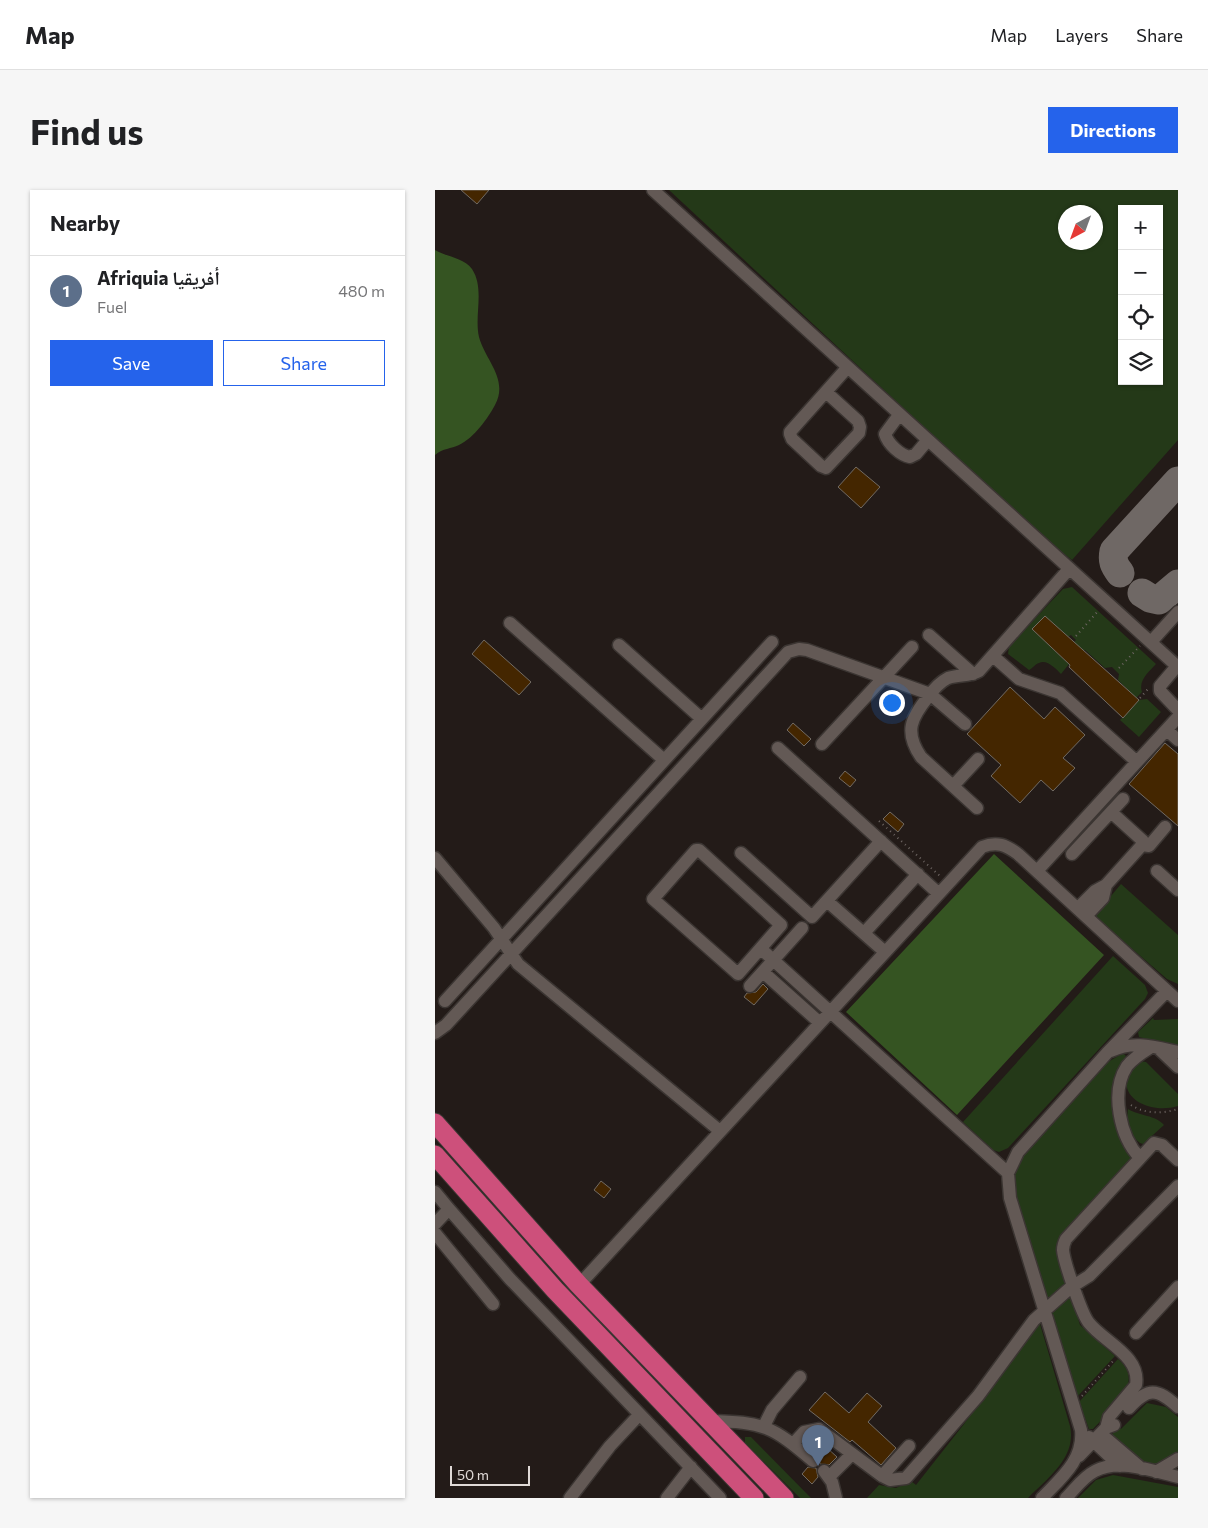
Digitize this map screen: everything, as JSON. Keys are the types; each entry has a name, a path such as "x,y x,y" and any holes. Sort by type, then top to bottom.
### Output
{"highway":[{"path":"435,1123 579,1285 784,1498"},
{"path":"435,1155 562,1297 754,1498"}],"street":[{"path":"653,190 927,441 1178,666 1160,686 1160,691 1178,710"},
{"path":"826,392 858,421 860,427 859,433 826,468 821,466 789,436 791,432 826,392 847,368"},
{"path":"899,415 885,434 887,440 903,456 910,457 916,454 927,441"},
{"path":"977,808 921,756 914,746 911,734 912,722 917,711 930,694 947,679 973,674 993,656 1069,569"},
{"path":"1149,640 1178,612"},
{"path":"510,623 664,760"},
{"path":"929,635 973,674"},
{"path":"445,1001 772,642"},
{"path":"619,645 702,719"},
{"path":"822,744 912,647"},
{"path":"435,1033 446,1026 512,955 788,652 799,649 807,650 930,694 965,724"},
{"path":"993,656 1019,679 1060,693 1137,762"},
{"path":"1037,871 1178,718"},
{"path":"1167,730 1178,740"},
{"path":"778,748 938,893"},
{"path":"953,786 978,759"},
{"path":"1072,854 1123,799"},
{"path":"1082,912 1095,891 1106,885 1142,845 1143,840 1111,812"},
{"path":"1142,845 1149,846 1165,827"},
{"path":"741,853 811,917 881,841"},
{"path":"579,1285 975,852 989,844 997,843 1009,847 1178,1001"},
{"path":"698,850 780,924 780,927 761,949 736,974 654,897 698,850"},
{"path":"435,858 501,938 521,967 720,1131"},
{"path":"1157,871 1176,883"},
{"path":"864,933 917,874"},
{"path":"827,901 885,952"},
{"path":"750,986 802,928"},
{"path":"761,949 1008,1173"},
{"path":"763,972 819,1022"},
{"path":"1077,1459 1081,1448 1081,1430 1010,1198 1008,1173 1018,1152 1107,1053 1167,991"},
{"path":"1107,1053 1130,1045 1155,1047 1178,1052"},
{"path":"1155,1047 1178,1067"},
{"path":"1140,1158 1129,1143 1121,1124 1119,1095 1127,1067 1155,1047"},
{"path":"1100,1434 1109,1417 1136,1385 1137,1378 1134,1367 1120,1351 1087,1322 1077,1284 1063,1250 1066,1239 1140,1158 1157,1143 1178,1160"},
{"path":"793,1444 804,1432 819,1429 882,1476 898,1480 906,1478 978,1396 1030,1325 1077,1284 1178,1186"},
{"path":"435,1192 510,1279 720,1498"},
{"path":"435,1224 449,1210"},
{"path":"435,1233 493,1304"},
{"path":"1135,1333 1178,1287"},
{"path":"764,1426 772,1410 800,1377"},
{"path":"1042,1498 1100,1434 1113,1425 1145,1393 1165,1396 1178,1406"},
{"path":"570,1498 610,1446 639,1415"},
{"path":"709,1421 764,1426 793,1444 813,1461"},
{"path":"1081,1430 1100,1434 1142,1469"},
{"path":"1100,1434 1120,1466"},
{"path":"882,1476 909,1446"},
{"path":"836,1498 835,1487 827,1474 852,1454"},
{"path":"1156,1472 1178,1459"},
{"path":"1067,1498 1095,1471 1120,1466 1142,1469 1178,1478"},
{"path":"667,1498 691,1467"}],"path":[{"path":"1076,636 1106,602"},
{"path":"1119,668 1149,640"},
{"path":"879,821 948,882"},
{"path":"1119,1095 1133,1106 1151,1113 1178,1109"},
{"path":"1073,1402 1079,1399 1120,1351"}],"green space":[{"path":"669,190 1178,190 1178,440 1072,560 1044,539"},
{"path":"435,250 464,262 472,269 476,277 479,294 479,337 498,378 499,396 484,422 475,433 465,442 435,455"},
{"path":"1072,587 1156,664 1147,673 1143,680 1142,692 1136,698 1118,680 1119,674 1112,667 1105,668 1085,650 1081,651 1073,643 1076,640 1071,635 1051,647 1069,664 1061,674 1045,662 1029,670 1008,654 1009,646 1063,589"},
{"path":"1147,699 1161,712 1139,737 1120,720 1139,700"},
{"path":"994,854 1104,955 957,1115 846,1012"},
{"path":"1121,884 1178,935 1178,984 1167,979 1094,916"},
{"path":"1113,956 1145,985 1148,993 1145,999 1008,1148 999,1152 993,1150 963,1122"},
{"path":"1153,1018 1154,1020 1178,1019 1178,1047 1139,1037 1138,1032"},
{"path":"1123,1053 1126,1056 1117,1070 1114,1084 1132,1157 1058,1240 1056,1248 1080,1325 1115,1356 1077,1397 1016,1196 1015,1173 1023,1156 1108,1062"},
{"path":"1140,1061 1146,1062 1178,1094 1178,1106 1166,1108 1143,1104 1128,1091 1127,1082 1130,1072"},
{"path":"1128,1109 1157,1119 1164,1125 1143,1144 1140,1143 1129,1128"},
{"path":"1040,1324 1070,1426 1071,1437 1065,1457 1052,1475 1028,1498 867,1498 879,1485 896,1488 911,1481 916,1485 964,1424 1033,1327"},
{"path":"1118,1359 1126,1368 1129,1378 1127,1387 1116,1405 1093,1429 1089,1429 1079,1402"},
{"path":"1147,1403 1166,1407 1178,1417 1178,1454 1154,1467 1142,1464 1112,1435 1117,1425 1121,1429"},
{"path":"745,1437 751,1437 811,1498 800,1498 745,1443"},
{"path":"1113,1475 1178,1487 1178,1498 1078,1498 1096,1480"}],"building":[{"path":"461,190 489,190 477,204"},
{"path":"856,467 880,487 861,508 838,487"},
{"path":"1045,616 1139,700 1123,718 1032,629"},
{"path":"484,640 531,682 519,695 472,654"},
{"path":"1010,687 1044,719 1055,707 1085,735 1063,758 1075,768 1053,791 1041,780 1020,803 991,776 1001,765 967,734"},
{"path":"793,723 811,739 804,746 787,730"},
{"path":"1165,743 1178,754 1178,826 1129,784"},
{"path":"845,771 856,780 850,787 839,778"},
{"path":"890,812 904,824 898,832 883,819"},
{"path":"763,984 768,989 754,1005 744,997 747,993 756,992"},
{"path":"601,1181 611,1189 604,1198 594,1190"},
{"path":"825,1392 849,1413 867,1393 882,1406 868,1422 896,1448 881,1465 852,1440 850,1442 809,1410"},
{"path":"826,1447 837,1457 829,1465 820,1464 819,1455"},
{"path":"808,1467 816,1468 818,1477 812,1484 802,1474"}],"taxiway":[{"path":"1120,573 1114,563 1114,551 1178,481"},
{"path":"1142,593 1150,598 1159,600 1178,584"}],"place":[{"name":"Afriquia أفريقيا","path":"818,1466"}]}
